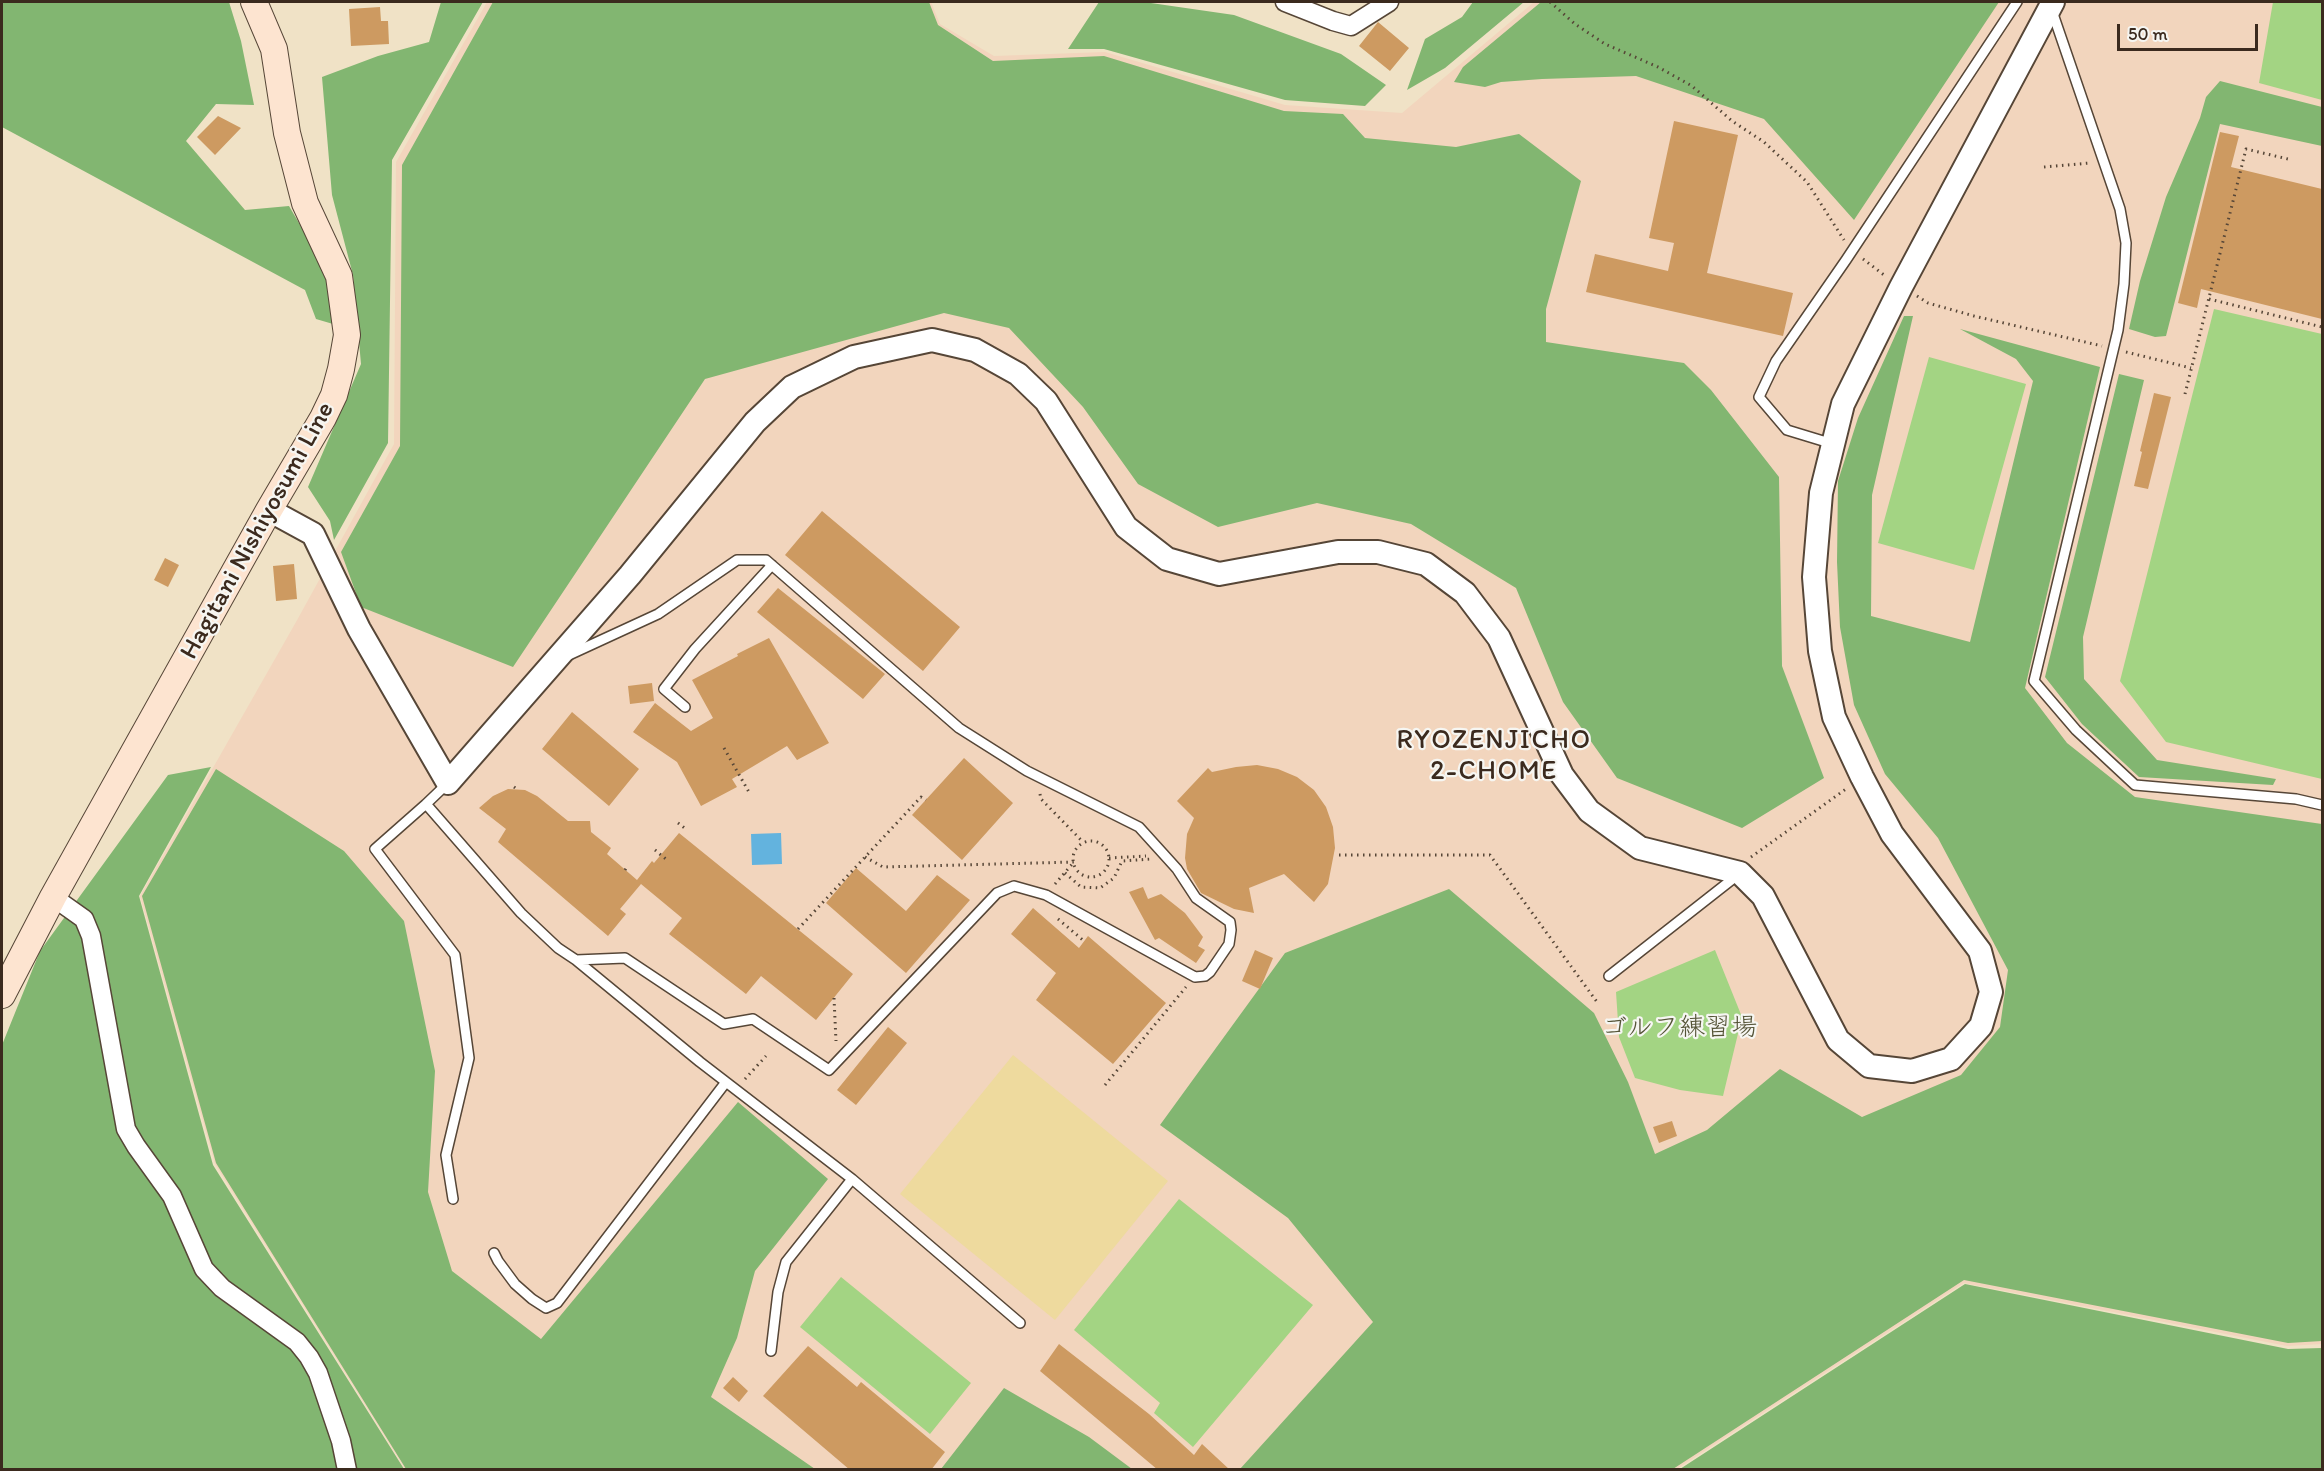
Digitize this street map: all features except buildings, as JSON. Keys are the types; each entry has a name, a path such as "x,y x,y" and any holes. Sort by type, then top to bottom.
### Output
{"main road":[{"name":"Hagitani Nishiyosumi Line","path":"2,995 53,897 334,395 347,335 339,276 305,203 287,133 274,49 254,2"}],"street":[{"path":"1286,2 1351,26 1389,2"},
{"path":"269,510 313,534 359,629 448,783 630,575 755,422 792,387 854,357 932,340 975,350 1018,374 1046,401 1126,527 1167,560 1220,574 1338,552 1378,552 1426,564 1465,593 1499,638 1562,775 1588,812 1640,848 1743,867 1762,896 1838,1040 1869,1066 1912,1071 1951,1059 1981,1026 1991,992 1980,951 1892,834 1834,717 1820,651 1814,577 1821,493 1843,404 1901,287 2051,4"},
{"path":"53,897 84,919 91,936 126,1128 136,1146 172,1196 204,1269 222,1288 297,1342 309,1357 322,1384 341,1441 347,1470"}],"lane":[{"path":"1833,444 1787,430 1759,398 1776,361 2017,2"},
{"path":"2051,4 2120,209 2126,243 2124,284 2114,349 2034,681 2076,730 2135,785 2296,799 2322,805"},
{"path":"554,662 658,614 737,560 766,560 959,728 1038,777 1139,827 1167,859 1196,898 1230,922 1231,930 1229,944 1210,972 1205,976 1195,977 1046,895 1014,886 997,893 829,1071 753,1019 724,1024 625,958 576,960"},
{"path":"685,707 664,689 694,649 772,565"},
{"path":"448,783 375,849 455,955 469,1059 446,1155 453,1199"},
{"path":"426,804 521,913 558,948 852,1179 1020,1323"},
{"path":"1609,976 1743,867"},
{"path":"494,1253 515,1284 532,1299 546,1308 557,1303 726,1082"},
{"path":"771,1351 778,1292 786,1262 852,1179"}],"path":[{"path":"1551,2 1575,24 1605,44 1658,67 1692,86 1732,121 1764,142 1807,182 1852,251 1901,287 1928,303 2192,368"},
{"path":"2185,394 2246,149 2292,160"},
{"path":"2044,167 2103,162"},
{"path":"2209,299 2322,327"},
{"path":"724,748 750,794"},
{"path":"1038,777 1041,799 1083,843"},
{"path":"1743,867 1862,777"},
{"path":"514,787 518,790"},
{"path":"798,929 921,796 926,800"},
{"path":"678,823 686,829"},
{"path":"1095,841 1105,847 1109,858 1106,870 1090,877 1080,873 1074,862 1075,851 1083,843 1095,841"},
{"path":"655,850 667,860"},
{"path":"1339,855 1490,855 1597,1002"},
{"path":"865,857 883,867 1074,862"},
{"path":"1065,873 1082,886 1100,888 1114,878 1122,861 1167,859"},
{"path":"1046,895 1074,862"},
{"path":"1105,1085 1195,977"},
{"path":"834,998 837,1062"},
{"path":"736,1090 766,1056"}],"shaded area":[{"path":"487,2 931,2 940,24 994,56 1105,52 1285,105 1402,113 1534,2 2322,2 2322,1344 2287,1346 1964,1283 1677,1469 405,1469 215,1164 140,896 394,444 396,162"}],"green space":[{"path":"2,2 229,2 241,41 254,105 216,104 186,141 245,210 289,206 330,276 333,324 316,319 305,290 2,127"},
{"path":"441,2 483,2 392,160 388,443 334,540 330,521 308,487 361,364 353,275 332,195 322,77 378,56 429,42"},
{"path":"493,2 929,2 938,25 993,61 1104,56 1284,111 1343,114 1365,138 1456,147 1519,134 1581,181 1546,309 1546,342 1684,363 1711,390 1779,477 1782,666 1824,778 1742,828 1617,778 1563,702 1516,588 1411,524 1317,503 1218,527 1138,484 1083,407 1009,328 944,313 705,379 513,667 361,607 341,552 400,446 402,165"},
{"path":"1099,2 1144,2 1234,15 1341,54 1386,85 1365,106 1285,100 1104,49 1068,49"},
{"path":"1473,2 1524,2 1445,68 1407,90 1425,39 1462,17"},
{"path":"1541,2 1999,2 1854,220 1764,119 1636,76 1542,79 1501,82 1485,87 1454,82 1463,67"},
{"path":"2273,2 2322,2 2322,100 2259,83"},
{"path":"2220,81 2322,107 2322,146 2220,124 2166,336 2155,337 2129,329 2140,281 2166,197 2200,118 2206,97"},
{"path":"2214,309 2322,334 2322,779 2166,742 2120,681"},
{"path":"1904,316 1913,316 1872,495 1871,616 1970,642 2033,381 2016,359 1960,329 2100,367 2025,688 2067,743 2135,797 2322,824 2322,1341 2288,1343 1964,1280 1673,1469 1240,1469 1373,1322 1288,1218 1160,1125 1285,953 1449,889 1594,1013 1628,1082 1655,1154 1707,1130 1780,1069 1862,1117 1961,1075 2000,1027 2008,970 1938,838 1885,774 1854,705 1840,627 1837,562 1838,481 1858,418"},
{"path":"1929,357 2026,384 1974,570 1878,543"},
{"path":"2119,374 2144,380 2083,637 2084,679 2157,760 2276,779 2273,785 2139,777 2082,724 2045,677"},
{"path":"211,767 139,896 213,1165 404,1469 2,1470 2,1045 40,951 168,775"},
{"path":"216,769 344,851 404,921 435,1071 428,1192 452,1271 541,1339 738,1102 828,1179 755,1271 737,1338 711,1397 815,1469 406,1469 216,1163 142,896"},
{"name":"ゴルフ練習場","path":"1715,950 1742,1017 1723,1096 1680,1090 1635,1078 1619,1037 1616,992"},
{"path":"1179,1199 1313,1305 1193,1447 1154,1413 1160,1403 1074,1330"},
{"path":"841,1277 971,1383 930,1434 800,1327"},
{"path":"1965,1284 2288,1349 2322,1348 2322,1469 1680,1469"},
{"path":"1004,1388 1089,1437 1132,1469 941,1469"}],"sand":[{"path":"1013,1055 1168,1181 1055,1320 900,1194"}],"water":[{"path":"781,833 782,864 752,865 751,834"}],"district":[{"name":"RYOZENJICHO 2-CHOME","path":"1494,756"}]}
